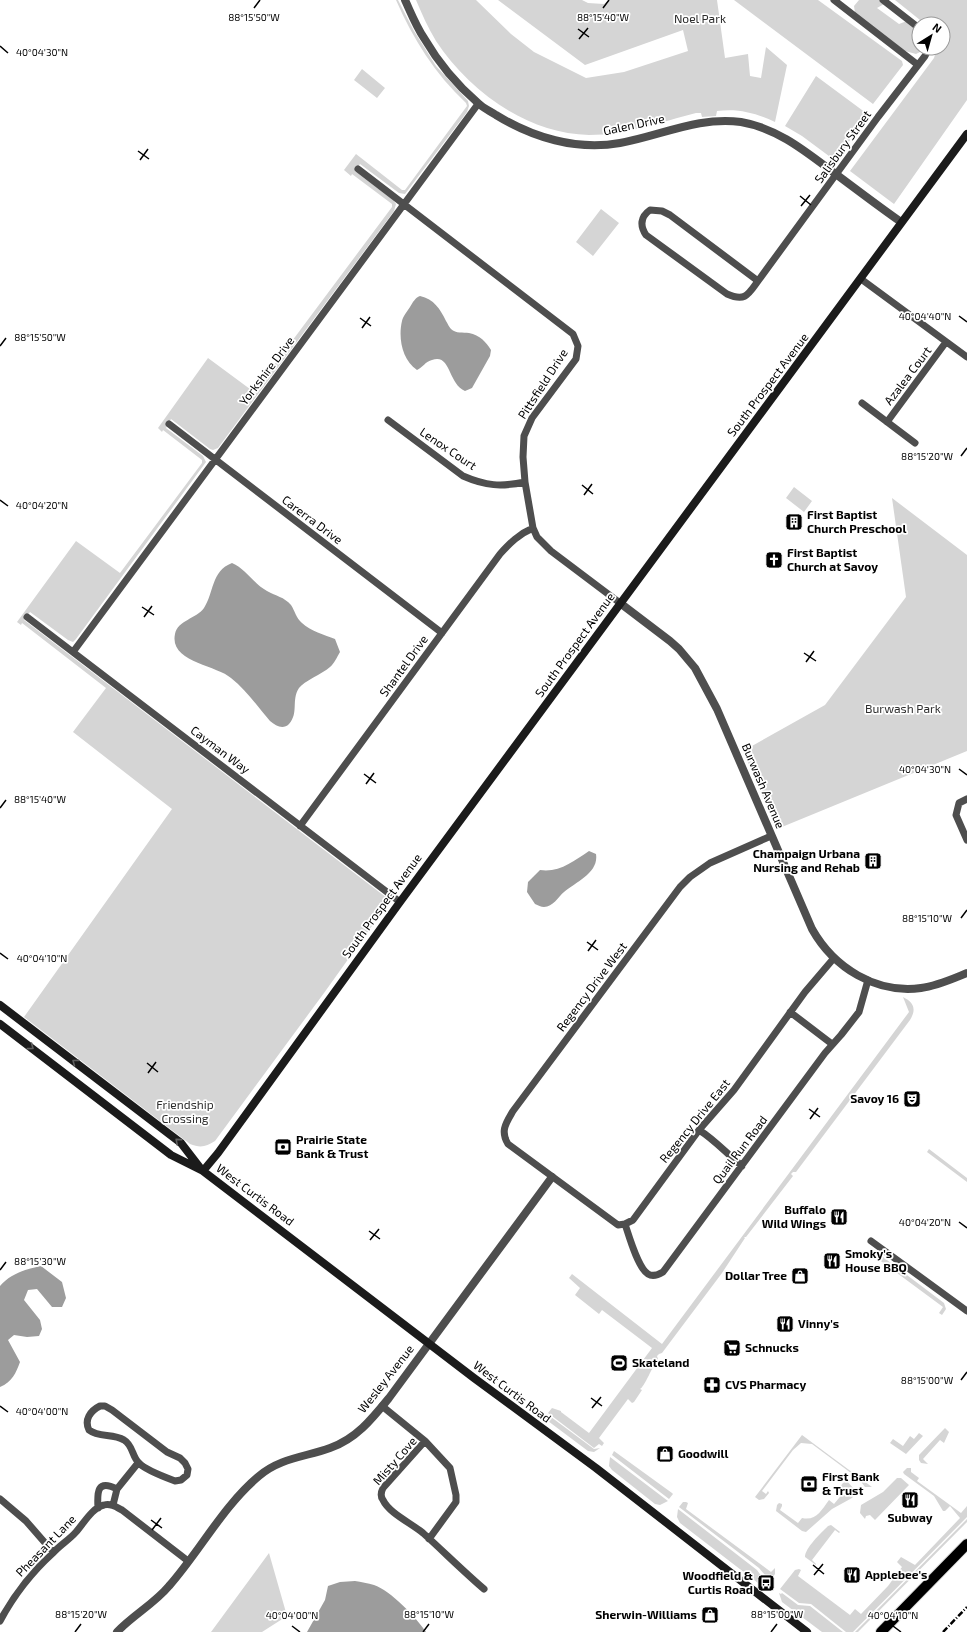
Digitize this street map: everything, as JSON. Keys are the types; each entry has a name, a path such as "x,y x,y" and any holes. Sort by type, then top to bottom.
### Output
{"main road":[{"name":"South Prospect Avenue","path":"203,1171 967,134"},
{"name":"West Curtis Road","path":"0,1005 181,1143 203,1171"},
{"name":"West Curtis Road","path":"0,1024 171,1155 203,1171 508,1404 596,1468 807,1632"},
{"path":"881,1632 967,1544"}],"street":[{"name":"Galen Drive","path":"406,0 417,26 437,58 450,74 478,104 522,130 556,141 586,145 618,143 703,122 741,122 770,130 784,137 901,222"},
{"path":"834,0 918,65"},
{"path":"883,0 911,22"},
{"name":"Salisbury Street","path":"758,281 662,211 650,210 642,219 643,230 646,235 727,294 735,298 744,297 758,281 924,56"},
{"name":"Yorkshire Drive","path":"73,652 405,205 478,104"},
{"name":"Pittsfield Drive","path":"358,169 571,331 576,339 578,346 576,358 532,418 526,432 523,445 525,482 533,528 537,537 551,551 620,603"},
{"path":"861,279 967,357"},
{"name":"Azalea Court","path":"887,422 946,342"},
{"name":"Azalea Court","path":"862,403 915,443"},
{"name":"Lenox Court","path":"388,420 464,476 477,482 504,486 525,482"},
{"name":"Carerra Drive","path":"169,424 442,632"},
{"name":"Shantel Drive","path":"300,826 442,632 510,543 522,533 533,528"},
{"name":"Burwash Avenue","path":"620,603 670,641 695,668 717,710 812,930 826,950 843,966 868,980 891,988 920,988 942,983 967,973"},
{"name":"Cayman Way","path":"27,617 400,902"},
{"path":"967,799 959,803 956,815 967,840"},
{"name":"Regency Drive West","path":"552,1177 508,1144 503,1132 504,1126 513,1111 680,887 690,877 710,863 771,836"},
{"name":"Regency Drive East","path":"625,1224 633,1220 699,1130 734,1090 805,992 834,958"},
{"name":"Quail Run Road","path":"625,1224 642,1269 649,1275 659,1275 663,1272 832,1044 841,1036 859,1012 868,980"},
{"path":"790,1012 832,1044"},
{"path":"699,1130 711,1138 742,1166"},
{"path":"552,1177 618,1225 625,1224"},
{"name":"Wesley Avenue","path":"116,1632 162,1594 235,1502 260,1475 280,1462 328,1449 345,1442 364,1427 382,1406 552,1177"},
{"path":"871,1241 967,1311"},
{"path":"105,1406 112,1410 167,1452 180,1458 186,1465 187,1475 183,1479 175,1481 138,1463 129,1444 125,1440 118,1437 98,1435 89,1430 87,1421 89,1415 97,1408 105,1406"},
{"path":"382,1406 425,1441"},
{"name":"Misty Cove","path":"429,1539 456,1502 456,1495 450,1468 425,1441 383,1488 381,1493 382,1499 388,1507 429,1539 484,1589"},
{"path":"113,1505 117,1489 138,1463"},
{"path":"117,1489 106,1486 101,1488 97,1493 101,1506 113,1505 188,1561"},
{"path":"0,1499 26,1521 53,1552"},
{"name":"Pheasant Lane","path":"0,1621 12,1599 28,1578 101,1506"}],"green space":[{"name":"Friendship Crossing","path":"396,0 398,0 414,31 436,66 468,101 469,106 467,112 405,194 399,193 360,164 355,171 393,200 396,204 394,211 218,448 213,450 210,449 171,419 166,428 203,456 206,462 76,639 73,642 68,640 30,612 24,620 387,898 384,909 215,1141 206,1146 197,1146 190,1144 24,1017 172,809 73,732 106,688 22,623 21,625 17,622 76,541 120,573 202,463 202,460 163,430 162,432 158,428 208,358 254,392 392,207 392,204 352,174 351,176 344,170 356,154 402,190 405,190 467,106 466,103 444,80 417,42"},
{"name":"Noel Park","path":"416,0 476,0 511,34 534,52 586,78 624,72 688,51 683,30 585,65 498,0 582,0 588,3 604,4 609,0 717,0 725,58 748,54 750,76 761,78 766,47 787,65 775,122 747,112 725,110 717,111 716,116 702,117 701,113 696,113 616,133 589,135 566,133 544,127 522,118 502,106 465,77 436,41"},
{"path":"734,0 818,0 902,61 903,65 873,104"},
{"path":"859,0 879,0 884,4 877,8 899,24 907,21 911,24 911,53 905,51 855,13 854,6"},
{"path":"895,0 967,0 967,100 894,204 850,171 935,56 951,56 951,16 915,16"},
{"path":"362,69 385,88 377,98 354,80"},
{"path":"816,76 866,113 837,162 802,136 785,126"},
{"path":"601,209 619,223 593,256 576,242"},
{"path":"794,487 812,501 804,512 786,498"},
{"name":"Burwash Park","path":"892,498 967,555 967,751 777,829 743,751 825,705 906,597"},
{"path":"903,997 912,1004 914,1010 910,1020 796,1172 791,1174 793,1176 746,1237 744,1237 745,1238 722,1273 662,1353 657,1356 658,1359 634,1402 632,1403 628,1399 599,1438 604,1443 602,1446 599,1444 594,1448 548,1413 552,1408 561,1411 589,1433 652,1348 602,1310 599,1314 575,1295 580,1288 569,1278 572,1274 662,1344 909,1012"},
{"path":"929,1149 967,1178 967,1182 927,1152"},
{"path":"868,1254 879,1254 944,1303 946,1309 942,1315 939,1313 943,1307 874,1256 870,1260 866,1258"},
{"path":"547,1414 594,1449 600,1448 594,1452 588,1451 548,1421"},
{"path":"945,1428 949,1432 944,1443 940,1440 923,1459 928,1464 921,1463 919,1460 919,1455"},
{"path":"919,1433 923,1436 906,1454 890,1443 893,1439 903,1446 910,1436 914,1439"},
{"path":"802,1435 872,1487 865,1487 859,1479 812,1444 801,1443 793,1450 762,1491 766,1494 768,1491 769,1493 764,1499 759,1500 755,1497"},
{"path":"614,1451 673,1494 669,1499 612,1455"},
{"path":"610,1457 668,1501 660,1505 655,1504 612,1470 609,1466"},
{"path":"907,1468 911,1468 911,1472 919,1478 917,1481 961,1513 967,1506 967,1517 853,1632 846,1632 811,1604 799,1603 780,1589 795,1570 799,1569 801,1570 798,1576 850,1615 855,1609 861,1614 888,1586 902,1567 897,1562 901,1557 915,1565 960,1518 950,1506 943,1511 934,1496 904,1474 903,1472"},
{"path":"897,1478 901,1478 909,1485 875,1520 870,1515 866,1516 865,1519 860,1513 861,1505 883,1492"},
{"path":"847,1481 854,1489 855,1494 852,1498 832,1509 806,1532 802,1531 776,1511 777,1505 779,1503 782,1504 780,1510 798,1523 802,1518 807,1519 815,1517 829,1500 834,1504 844,1492 839,1488"},
{"path":"683,1502 688,1503 686,1509 771,1572 775,1568 775,1574 770,1581 759,1568 679,1507"},
{"path":"678,1509 757,1570 766,1583 758,1583 680,1523 677,1517"},
{"path":"967,1519 967,1522 858,1632 855,1632"},
{"path":"831,1525 840,1532 839,1533 835,1530 812,1560 816,1565 805,1557 806,1553 810,1545 828,1526"},
{"path":"269,1553 287,1616 262,1632 211,1632"},
{"path":"779,1593 782,1593 798,1605 810,1606 843,1632 822,1632 782,1602"}],"shaded area":[{"path":"420,296 429,299 436,305 453,331 476,335 485,342 491,350 490,356 472,388 465,391 459,387 443,361 438,359 430,361 417,370 408,361 402,348 402,321 413,302"},
{"path":"232,563 242,569 262,588 288,602 298,619 305,626 335,639 340,652 330,667 301,685 295,697 294,715 292,720 287,726 284,727 277,726 270,721 247,693 231,678 186,657 179,651 175,643 175,634 177,629 183,623 201,612 207,602 220,571"},
{"path":"589,851 596,854 596,861 594,867 586,876 547,907 535,904 527,892 528,882 540,870 554,870 560,868"},
{"path":"41,1266 62,1282 66,1298 62,1307 52,1307 37,1289 28,1290 24,1300 40,1320 42,1329 39,1336 27,1337 14,1335 8,1340 20,1362 13,1377 8,1383 0,1387 0,1286 9,1278 19,1273"},
{"path":"355,1581 374,1585 388,1592 410,1612 426,1632 307,1632 325,1600 328,1586 340,1582"}],"railway":[{"path":"943,1632 967,1607"}],"place":[{"name":"First Baptist Church Preschool","path":"794,522"},
{"name":"First Baptist Church at Savoy","path":"774,560"},
{"name":"Champaign Urbana Nursing and Rehab","path":"873,861"},
{"name":"Savoy 16","path":"912,1099"},
{"name":"Prairie State Bank & Trust","path":"283,1147"},
{"name":"Buffalo Wild Wings","path":"839,1217"},
{"name":"Smoky's House BBQ","path":"832,1261"},
{"name":"Dollar Tree","path":"800,1276"},
{"name":"Vinny's","path":"785,1324"},
{"name":"Schnucks","path":"732,1348"},
{"name":"Skateland","path":"619,1363"},
{"name":"CVS Pharmacy","path":"712,1385"},
{"name":"Goodwill","path":"665,1454"},
{"name":"First Bank & Trust","path":"809,1484"},
{"name":"Subway","path":"910,1500"},
{"name":"Applebee's","path":"852,1575"},
{"name":"Woodfield & Curtis Road","path":"766,1583"},
{"name":"Sherwin-Williams","path":"710,1615"}]}
